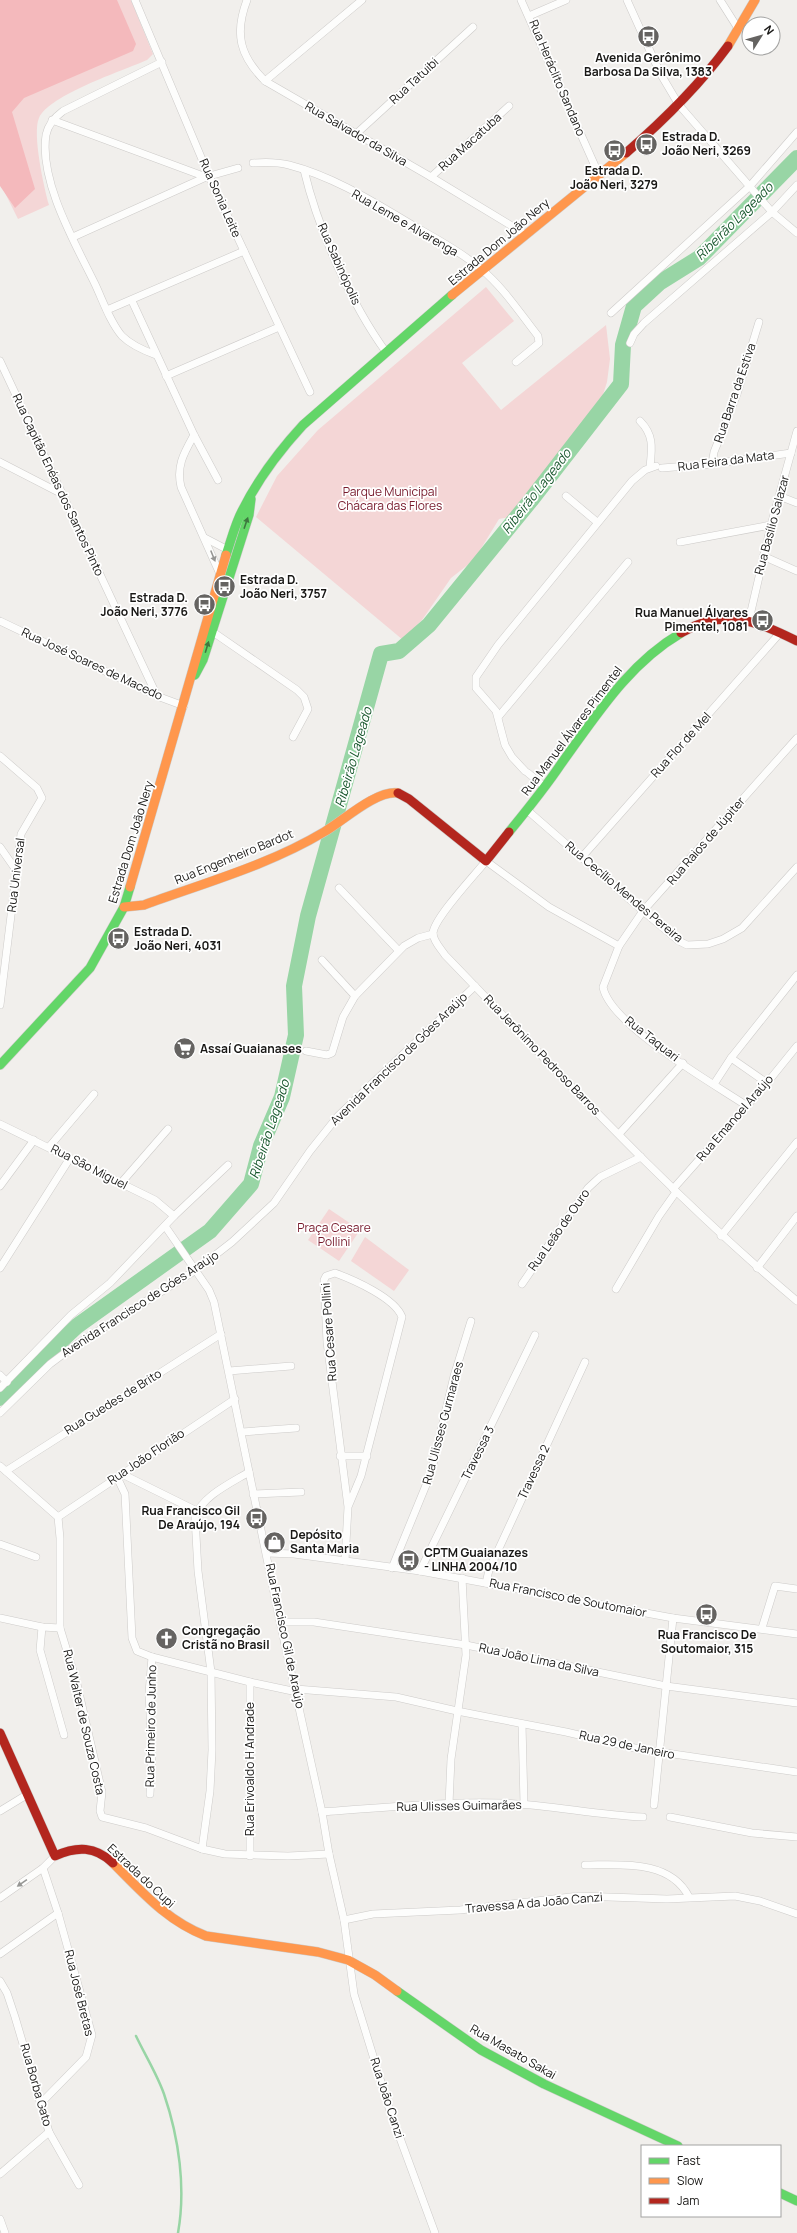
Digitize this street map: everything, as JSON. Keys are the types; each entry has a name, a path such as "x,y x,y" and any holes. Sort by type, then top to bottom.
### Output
{"street":[{"name":"Rua Sonia Leite","path":"135,0 162,62 207,177 244,251 310,392"},
{"name":"Rua Salvador da Silva","path":"247,0 241,16 240,36 243,53 251,67 265,81 431,177 525,234"},
{"path":"265,81 362,0"},
{"path":"521,0 529,16"},
{"name":"Rua Heráclito Sandano","path":"566,0 529,16 599,175"},
{"path":"628,0 660,73 679,105 772,212 797,233"},
{"path":"720,0 739,30"},
{"name":"Estrada Dom João Nery","path":"0,1065 94,962 124,907 191,683 203,660 220,574 241,512 269,465 303,425 386,352 525,234 599,175 679,105 715,64 739,30 755,0"},
{"name":"Rua Tatuibi","path":"356,134 473,27"},
{"path":"156,355 123,337 107,310 64,220 50,177 46,140 52,120 72,106 162,62"},
{"name":"Rua Macatuba","path":"431,177 510,106"},
{"path":"52,120 207,177"},
{"path":"611,313 752,189 797,132"},
{"name":"Rua Leme e Alvarenga","path":"253,163 275,162 304,170 370,200 441,241 482,270 538,336 539,343 516,362"},
{"path":"73,237 207,177 238,168"},
{"name":"Rua Sabinópolis","path":"304,170 313,205 353,296 372,333 386,352"},
{"path":"630,343 644,323 772,212 797,185"},
{"path":"107,310 132,301 244,251"},
{"path":"132,301 194,435 218,480"},
{"name":"Rua Barra da Estiva","path":"712,464 714,452 737,394 759,322"},
{"path":"166,376 279,327"},
{"name":"Rua Capitão Enéas dos Santos Pinto","path":"0,361 157,696"},
{"path":"545,787 526,772 512,757 505,745 499,716 476,688 476,676 498,645 632,481 656,467 651,436 640,420"},
{"name":"Rua Basílio Salazar","path":"749,620 763,556 797,432"},
{"path":"194,435 182,457 178,475 181,487 220,574"},
{"name":"Rua Feira da Mata","path":"656,467 712,464 791,453"},
{"path":"0,462 62,494"},
{"name":"Estrada Dom João Nery","path":"208,629 249,515 251,496"},
{"path":"566,496 597,522"},
{"path":"779,496 797,503"},
{"path":"680,542 771,525"},
{"path":"205,538 228,550"},
{"path":"763,556 797,570"},
{"path":"499,716 628,562"},
{"name":"Rua Manuel Álvares Pimentel","path":"433,934 440,918 545,787 607,702 643,659 656,648 673,636 703,623 717,619 749,620 797,641"},
{"name":"Rua José Soares de Macedo","path":"0,620 157,696 184,706"},
{"path":"208,629 297,690 304,697 308,709 293,737"},
{"name":"Rua Flor de Mel","path":"582,857 780,633"},
{"name":"Rua Raios de Júpiter","path":"619,946 643,912 797,738"},
{"name":"Rua Universal","path":"0,756 37,788 42,798 21,834 5,967 2,976 0,1005"},
{"name":"Rua Engenheiro Bardot","path":"124,907 144,905 274,856 320,834 376,799 393,793 401,794 409,798 486,861"},
{"name":"Rua Cecílio Mendes Pereira","path":"527,810 643,912 679,941 687,945 708,944 723,939 742,928 797,867"},
{"path":"0,847 16,870"},
{"path":"486,861 549,907 619,946"},
{"path":"339,888 398,950"},
{"path":"306,1051 327,1055 332,1053 343,1016 355,996 398,950 410,942 433,934"},
{"name":"Rua Jerônimo Pedroso Barros","path":"433,934 434,939 445,955 674,1191 721,1236 797,1301"},
{"name":"Rua Taquari","path":"619,946 604,980 603,987 607,998 635,1028 683,1063 747,1106"},
{"path":"0,960 5,967"},
{"path":"322,960 355,996"},
{"path":"714,1084 731,1058 797,975"},
{"name":"Avenida Francisco de Góes Araújo","path":"0,1413 50,1364 74,1346 196,1270 232,1242 274,1203 310,1151 338,1116 476,986"},
{"name":"Rua Emanoel Araújo","path":"616,1289 674,1191 797,1046"},
{"path":"731,1058 767,1083"},
{"path":"619,1134 683,1063"},
{"path":"49,1146 94,1094"},
{"name":"Rua São Miguel","path":"0,1124 49,1146 155,1200 174,1216"},
{"path":"121,1183 168,1129"},
{"path":"0,1186 34,1140"},
{"path":"721,1236 797,1142"},
{"name":"Rua Leão de Ouro","path":"522,1284 588,1188 600,1177 641,1157"},
{"path":"0,1268 70,1158"},
{"name":"Avenida Francisco de Góes Araújo","path":"0,1388 71,1315 110,1283 174,1216 228,1165"},
{"path":"757,1268 797,1216"},
{"name":"Rua Francisco Gil de Araújo","path":"165,1226 196,1270 214,1302 267,1553 280,1622 297,1690 329,1854 344,1920 348,1960"},
{"name":"Rua Cesare Pollini","path":"345,1561 348,1507 340,1456 327,1342 324,1280 326,1276 335,1273 351,1279 396,1305 402,1317 367,1456 361,1476 348,1507"},
{"name":"Rua Ulisses Gurmaraes","path":"392,1568 431,1474 454,1376 472,1321"},
{"name":"Rua Guedes de Brito","path":"3,1468 221,1334"},
{"name":"Travessa 3","path":"420,1571 535,1334"},
{"name":"Travessa 2","path":"486,1583 489,1570 585,1362"},
{"path":"229,1371 291,1366"},
{"path":"0,1375 7,1382"},
{"name":"Rua João Florião","path":"58,1517 235,1399"},
{"path":"242,1432 296,1428"},
{"path":"340,1456 367,1456"},
{"path":"0,1618 61,1632 60,1538 58,1517 3,1468"},
{"path":"202,1848 210,1791 212,1750 211,1672 194,1524 197,1511 207,1500 227,1485 249,1472"},
{"path":"120,1475 197,1511"},
{"name":"Rua 29 de Janeiro","path":"120,1475 126,1502 133,1645 137,1651 152,1657 250,1682 297,1690 396,1696 458,1711 661,1753 797,1772"},
{"path":"254,1494 301,1492"},
{"path":"0,1544 36,1557"},
{"name":"Rua Francisco de Soutomaior","path":"267,1553 294,1554 420,1571 673,1618 762,1628 797,1634"},
{"path":"449,1804 451,1759 466,1655 462,1578"},
{"path":"762,1628 775,1586 797,1589"},
{"path":"654,1805 661,1753 673,1618"},
{"name":"Rua João Lima da Silva","path":"280,1622 314,1622 466,1645 666,1686 797,1703"},
{"path":"42,1627 40,1650 64,1735"},
{"name":"Rua Walter de Souza Costa","path":"61,1632 77,1684 102,1792 101,1815 105,1819 146,1828 202,1848 224,1854 250,1856 329,1854"},
{"name":"Rua Primeiro de Junho","path":"150,1794 152,1755 149,1693 152,1657"},
{"name":"Rua Erivoaldo H Andrade","path":"250,1682 250,1856"},
{"path":"522,1724 524,1804"},
{"path":"0,1733 55,1856"},
{"path":"0,1811 28,1794"},
{"name":"Rua Ulisses Guimarães","path":"322,1812 449,1804 524,1804 599,1815 643,1817"},
{"path":"670,1817 752,1833 797,1837"},
{"name":"Estrada do Cupi","path":"0,1898 43,1868 55,1856 70,1849 84,1848 101,1853 157,1908 178,1925 193,1932 206,1936 318,1952 348,1960"},
{"path":"585,1865 632,1866 657,1870 677,1881 689,1897"},
{"name":"Rua José Bretas","path":"42,2102 86,2057 92,2035 58,1913 43,1868"},
{"name":"Travessa A da João Canzi","path":"344,1920 373,1914 460,1910 579,1896 667,1899 721,1895 748,1898 797,1914"},
{"path":"0,1954 58,1913"},
{"name":"Rua Masato Sakai","path":"348,1960 375,1975 438,2021 488,2053 544,2084 676,2145"},
{"name":"Rua João Canzi","path":"348,1960 354,1994 390,2111 435,2233"},
{"name":"Rua Borba Gato","path":"0,1981 7,1993 42,2102 49,2132 79,2185"},
{"path":"0,2174 49,2132"},
{"path":"781,2193 797,2201"},
{"path":"0,2219 5,2233"}],"green space":[{"path":"0,0 131,0 153,54 147,60 71,92 45,109 39,118 37,125 37,136 44,186 49,205 18,219 0,183"},
{"name":"Parque Municipal Chácara das Flores","path":"486,287 514,321 462,363 501,410 606,325 610,359 607,382 601,401 588,420 558,454 538,481 532,498 520,507 516,516 499,519 474,560 451,578 422,620 403,640 256,517 277,476 318,430"},
{"name":"Praça Cesare Pollini","path":"329,1209 360,1230 339,1261 308,1240"},
{"path":"365,1237 409,1270 394,1291 351,1261"}],"shaded area":[{"path":"0,0 117,0 136,44 133,51 24,98 12,112 35,189 15,208 0,186"}],"waterway":[{"name":"Ribeirão Lageado","path":"0,1398 77,1326 210,1231 251,1184 261,1146 282,1097 296,1035 294,986 308,916 381,654 399,651 429,625 531,500 621,384 623,345 634,306 659,283 699,258 797,158"},
{"path":"136,2036 164,2094 174,2128 180,2163 181,2181 178,2233"}],"traffic: fast":[{"path":"226,555 237,521 248,499 277,455 294,435 303,425 452,295"},
{"path":"195,675 203,660 249,515 251,499"},
{"path":"509,832 614,692 645,660 681,633"},
{"path":"0,1065 90,968 124,907 130,887"},
{"path":"397,1991 481,2050 544,2084 676,2145"},
{"path":"781,2193 797,2201"}],"traffic: slow":[{"path":"728,46 755,0"},
{"path":"452,295 626,153"},
{"path":"130,887 226,555"},
{"path":"124,907 144,905 259,864 303,844 332,827 370,801 389,793 398,793"},
{"path":"113,1863 156,1905 192,1930 206,1936 318,1952 348,1960 375,1975 397,1991"}],"traffic: jam":[{"path":"626,153 680,102 705,75 728,46"},
{"path":"681,633 712,620 726,619 754,623 797,641"},
{"path":"398,793 409,799 486,861 509,832"},
{"path":"0,1733 55,1856 71,1850 86,1849 99,1853 113,1863"}],"place":[{"name":"Avenida Gerônimo Barbosa Da Silva, 1383","path":"648,37"},
{"name":"Estrada D. João Neri, 3269","path":"646,144"},
{"name":"Estrada D. João Neri, 3279","path":"614,150"},
{"name":"Estrada D. João Neri, 3757","path":"225,587"},
{"name":"Estrada D. João Neri, 3776","path":"204,605"},
{"name":"Rua Manuel Álvares Pimentel, 1081","path":"763,620"},
{"name":"Estrada D. João Neri, 4031","path":"118,939"},
{"name":"Assaí Guaianases","path":"184,1049"},
{"name":"Rua Francisco Gil De Araújo, 194","path":"256,1518"},
{"name":"Depósito Santa Maria","path":"275,1542"},
{"name":"CPTM Guaianazes - LINHA 2004/10","path":"409,1560"},
{"name":"Rua Francisco De Soutomaior, 315","path":"707,1614"},
{"name":"Congregação Cristã no Brasil","path":"166,1638"}]}
